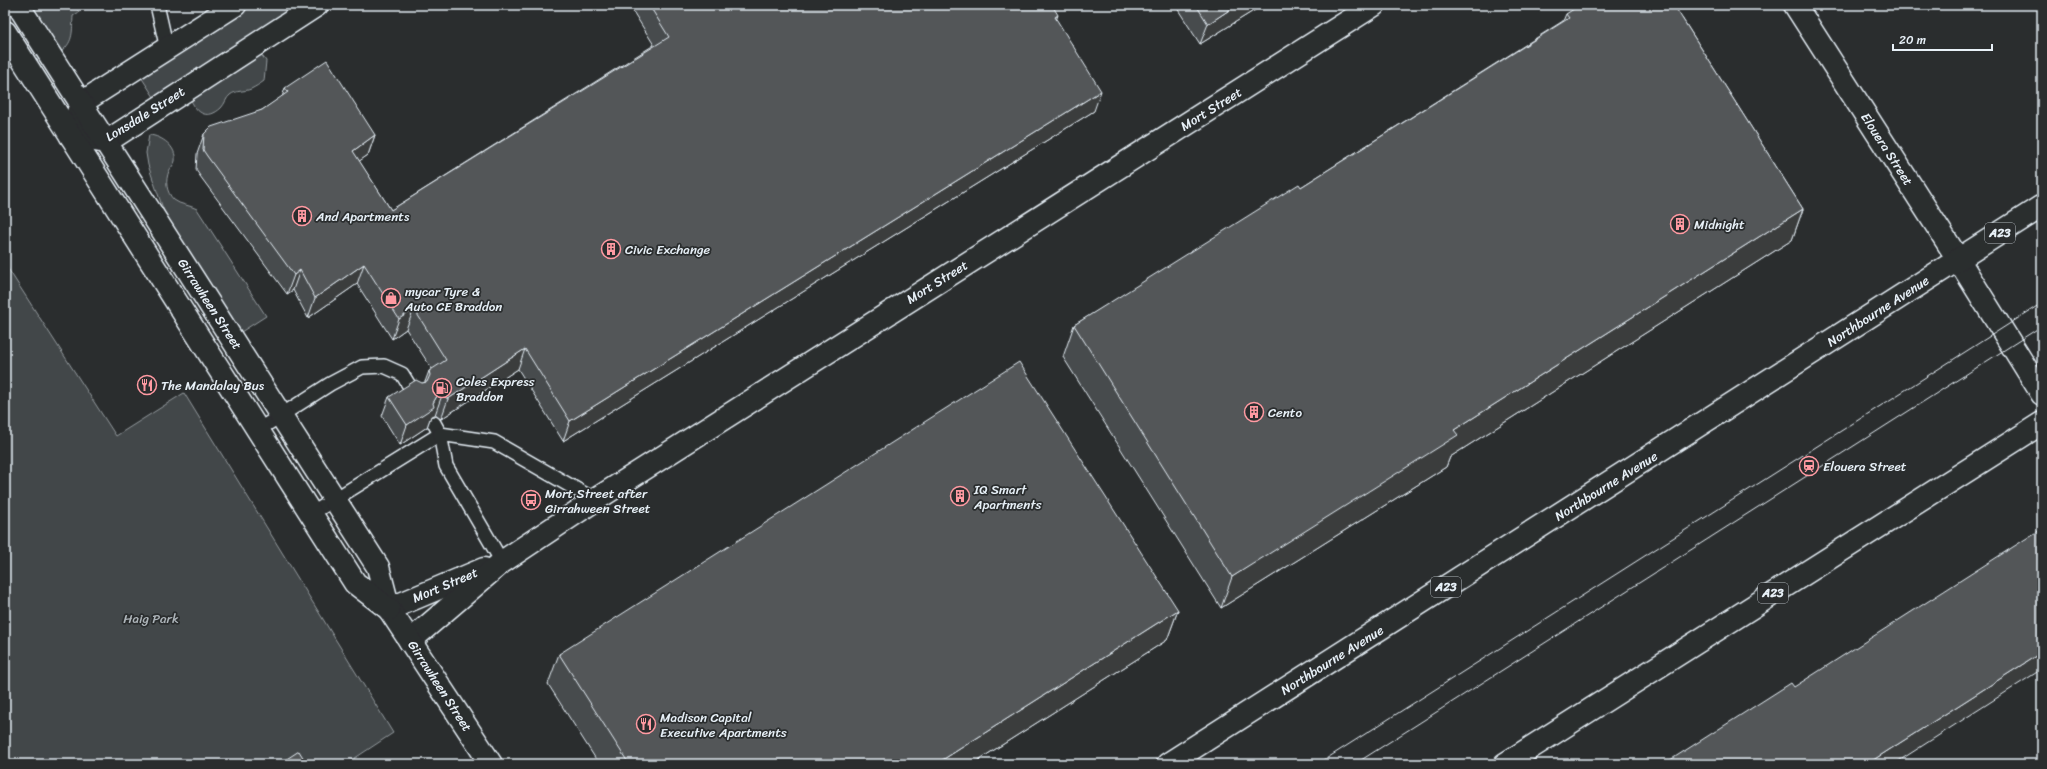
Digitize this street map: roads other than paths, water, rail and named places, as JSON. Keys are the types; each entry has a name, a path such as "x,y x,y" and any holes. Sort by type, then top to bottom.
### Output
{"main road":[{"name":"Girrawheen Street","path":"16,5 81,103 378,567 389,609"},
{"path":"71,136 81,103 235,5"},
{"name":"Lonsdale Street","path":"71,136 106,142 317,5"},
{"name":"Mort Street","path":"410,641 502,562 595,500 1374,5"},
{"name":"Elouera Street","path":"1795,5 1958,259 2042,394"},
{"name":"Girrawheen Street","path":"5,32 355,582 389,609 491,764"},
{"name":"Northbourne Avenue","path":"1168,764 1711,419 2042,206"},
{"name":"A23","path":"1505,764 2042,423"},
{"name":"Mort Street","path":"389,609 502,562"}],"lane":[{"path":"5,11 16,5"},
{"path":"157,5 168,49"},
{"path":"258,430 330,384 362,367 384,366 402,374 415,395"},
{"path":"437,428 446,466 502,562"},
{"path":"312,514 437,428 494,442 595,500"}],"tram line":[{"path":"1318,764 2042,303"},
{"path":"1355,764 2042,326"}],"place":[{"name":"And Apartments","path":"302,216"},
{"name":"Midnight","path":"1680,224"},
{"name":"Civic Exchange","path":"611,249"},
{"name":"mycar Tyre & Auto CE Braddon","path":"391,298"},
{"name":"The Mandalay Bus","path":"147,385"},
{"name":"Coles Express Braddon","path":"442,388"},
{"name":"Cento","path":"1254,412"},
{"name":"Elouera Street","path":"1809,466"},
{"name":"IQ Smart Apartments","path":"960,496"},
{"name":"Mort Street after Girrahween Street","path":"531,500"},
{"name":"Madison Capital Executive Apartments","path":"646,724"}],"park label":[{"name":"Haig Park","path":"151,618"}]}
